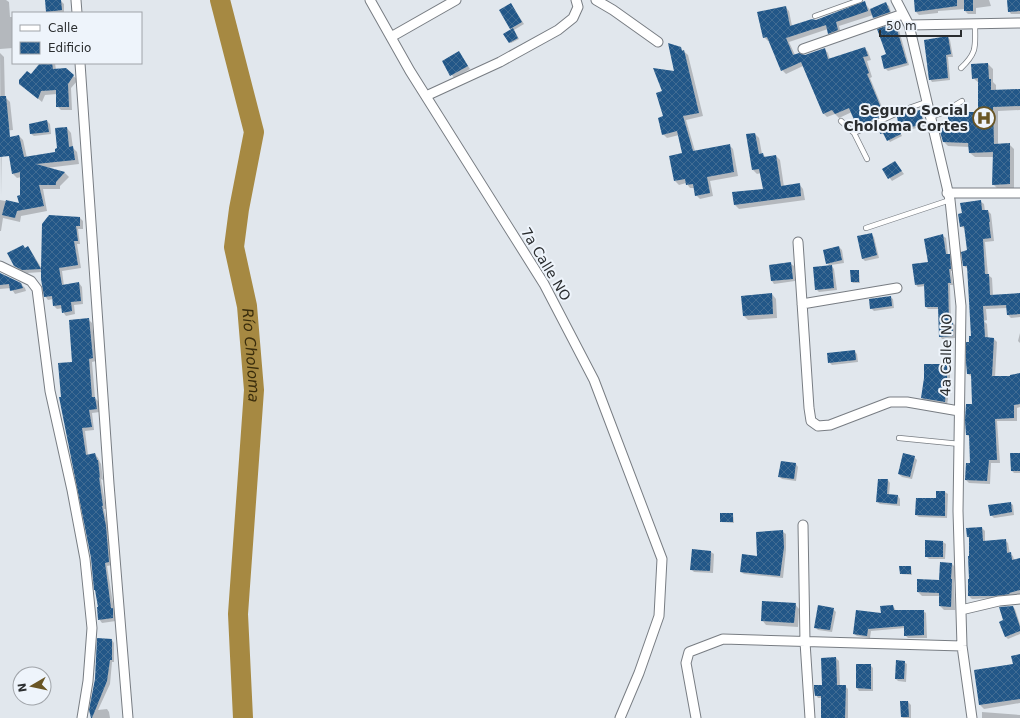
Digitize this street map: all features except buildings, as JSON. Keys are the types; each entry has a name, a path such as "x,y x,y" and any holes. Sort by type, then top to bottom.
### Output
{"street":[{"path":"76,0 77,12"},
{"name":"7a Calle NO","path":"370,0 390,37 426,96 544,284 594,380 662,559 659,616 639,674 620,718"},
{"path":"390,37 456,0"},
{"path":"426,96 500,62 558,30 573,18 578,7 576,0"},
{"path":"596,0 613,10 658,42"},
{"name":"4a Calle NO","path":"896,0 908,25 949,197 961,306 958,511 962,646 972,718"},
{"path":"803,49 904,14"},
{"path":"908,25 1020,23"},
{"path":"80,64 109,484 128,718"},
{"path":"949,197 1020,193"},
{"path":"798,242 811,421 818,426 830,425 890,402 907,402 959,411"},
{"path":"0,266 31,281 37,289 50,391 74,498 85,559 92,620 88,681 82,718"},
{"path":"802,304 897,288"},
{"path":"803,525 805,642 810,718"},
{"path":"961,610 999,601 1020,599"},
{"path":"696,718 686,663 689,652 724,639 962,646"}],"lane":[{"path":"815,16 860,0"},
{"path":"961,68 971,58 974,50 975,24"},
{"path":"930,117 942,113 962,101"},
{"path":"854,132 906,109 926,102"},
{"path":"841,121 854,132 867,159"},
{"path":"866,228 949,197"},
{"path":"899,438 960,444"}],"waterway":[{"name":"Río Choloma","path":"220,0 254,132 239,209 234,247 247,306 254,390 238,614 243,718"}],"place":[{"name":"Seguro Social Choloma Cortes","path":"984,118"}]}
